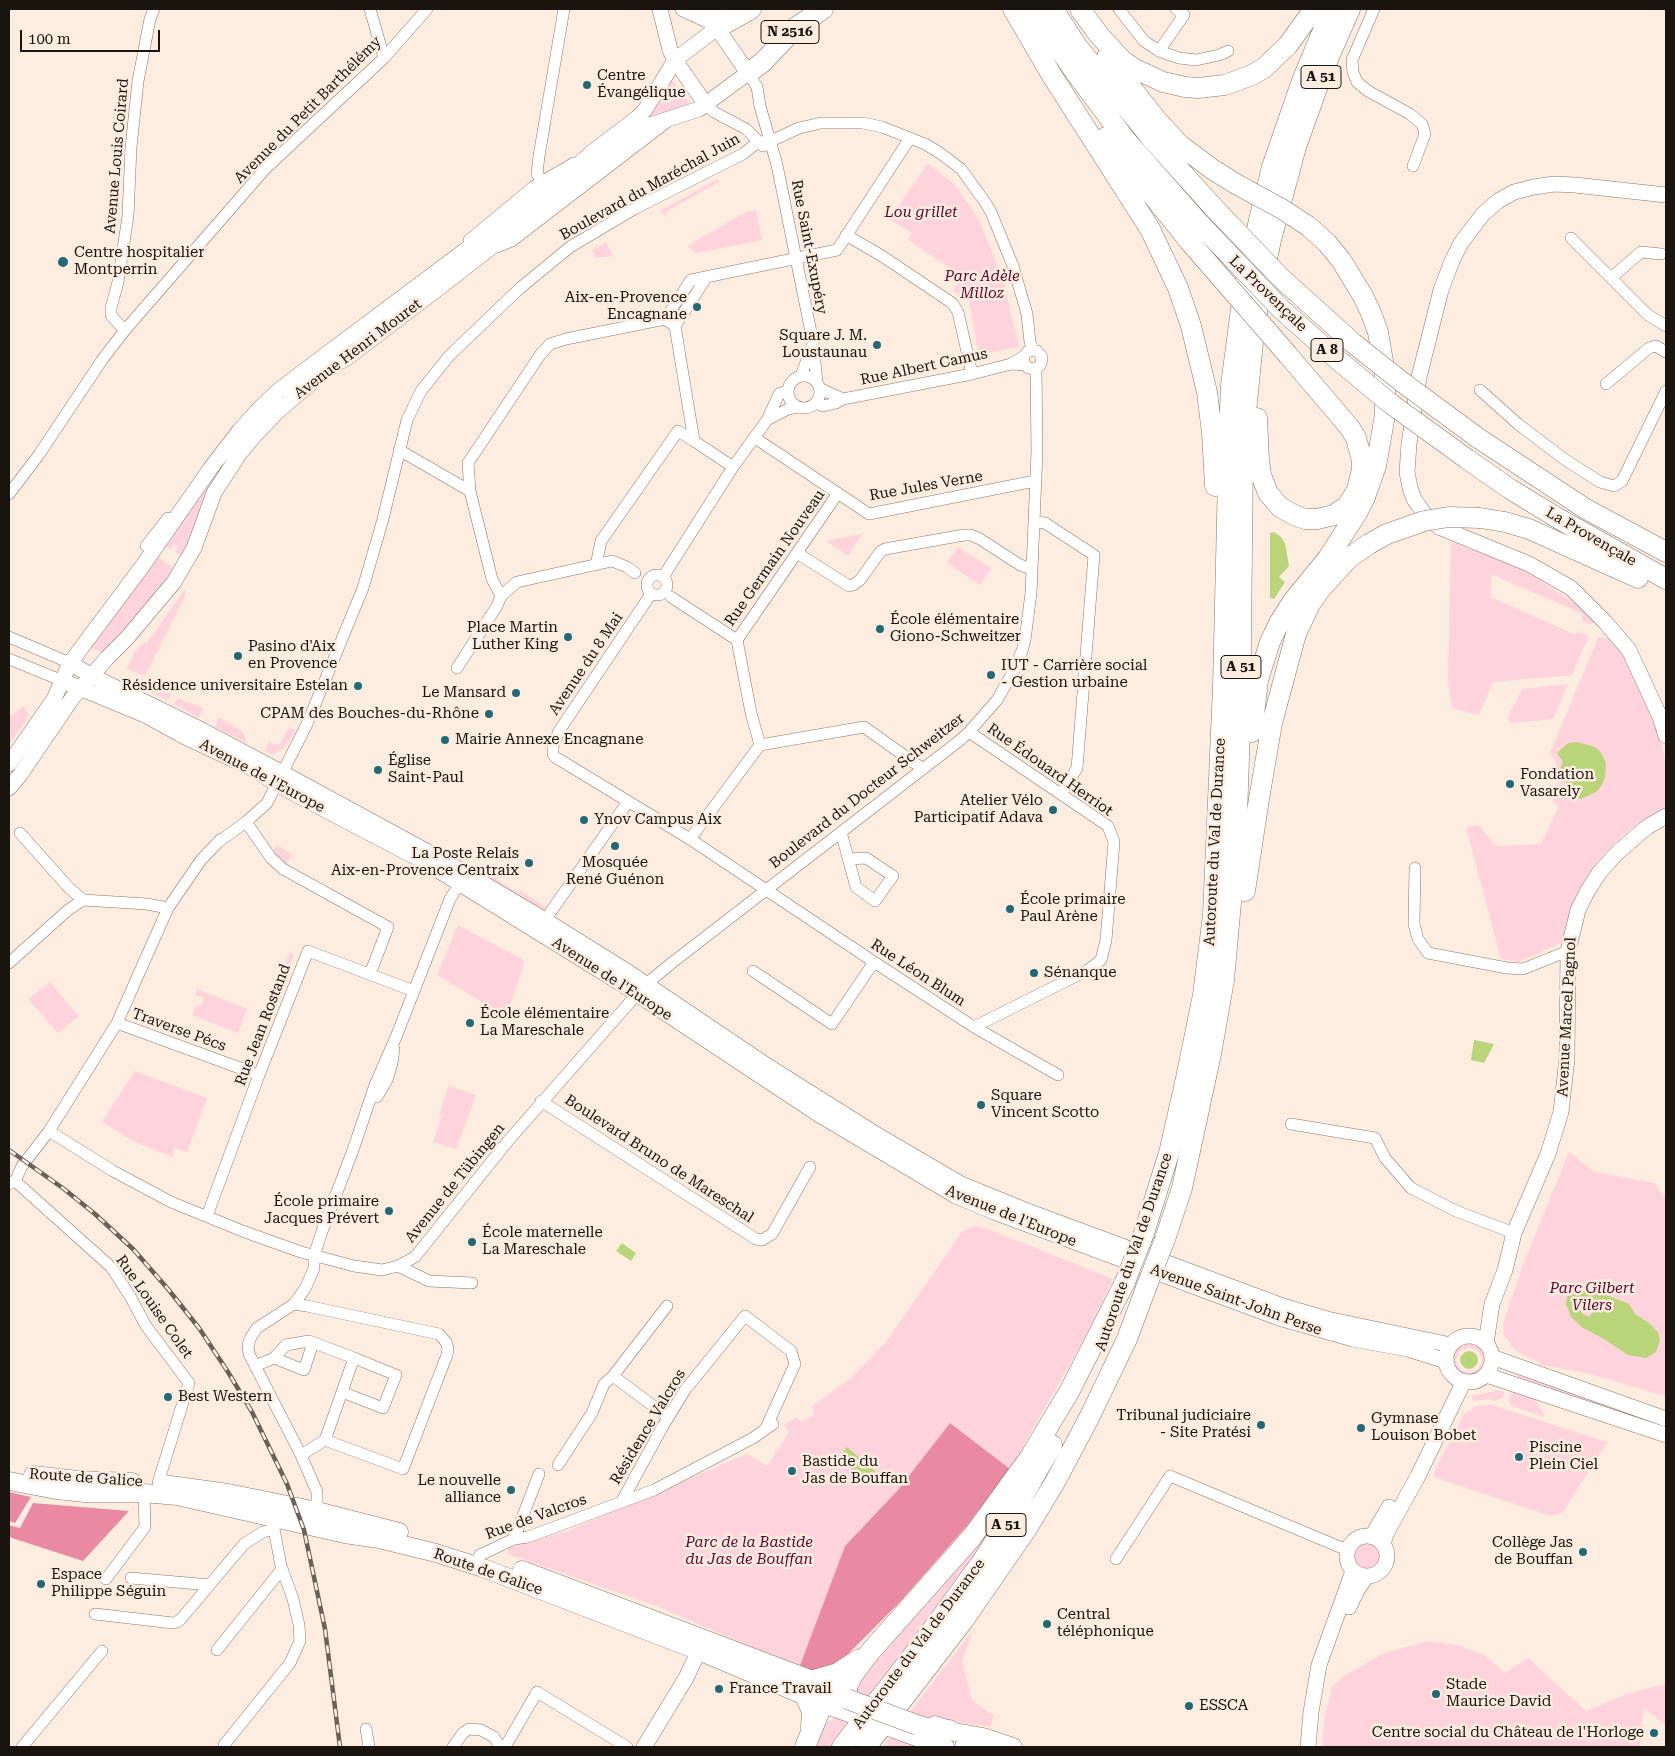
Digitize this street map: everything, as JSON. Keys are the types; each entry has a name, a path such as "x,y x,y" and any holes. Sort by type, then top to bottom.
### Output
{"highway":[{"name":"N 2516","path":"717,28 750,9"},
{"name":"N 2516","path":"748,73 763,62 795,28 823,9"},
{"path":"1014,9 1062,80 1132,171 1189,241 1288,355 1350,428 1356,438 1362,460 1359,484 1350,502 1334,515 1309,520 1286,512 1268,493 1261,475 1259,461 1256,385 1260,345 1296,147"},
{"path":"1014,9 1051,74 1150,229 1178,288 1191,326 1206,392 1212,433 1223,688"},
{"name":"La Provençale","path":"1032,9 1074,72 1125,139 1201,226 1280,308 1391,404 1467,459 1510,489 1561,520 1666,579"},
{"name":"La Provençale","path":"1053,9 1078,46 1152,139 1280,277 1353,343 1478,438 1586,508 1666,552"},
{"path":"1072,9 1156,120 1194,158 1308,226 1327,243 1341,260 1363,296 1372,313 1378,332 1385,373 1385,415 1376,466 1365,497 1342,538 1293,601 1279,623 1263,660 1256,693 1252,737 1248,866"},
{"path":"1080,9 1099,35 1122,60 1133,68 1163,82 1198,88 1224,85 1252,75 1264,68 1288,45 1314,9"},
{"name":"Autoroute du Val de Durance","path":"842,1747 962,1590 1019,1503 1066,1421 1099,1354 1144,1233 1169,1154 1195,1041 1213,915 1223,688 1228,436 1231,385 1243,294 1272,167 1303,78 1332,9"},
{"name":"Autoroute du Val de Durance","path":"866,1747 994,1577 1026,1530 1055,1482 1123,1348 1165,1239 1182,1188 1211,1054 1224,980 1232,903 1240,726 1243,459 1253,342 1260,291 1270,240 1296,147 1325,66 1350,9"},
{"path":"1182,1188 1205,1121 1234,988 1248,866 1272,723 1296,634 1310,604 1319,591 1349,558 1369,544 1387,534 1424,521 1449,517 1480,518 1505,522 1529,529 1666,591"},
{"path":"868,1720 854,1709 847,1695 849,1681 870,1652 972,1537 1030,1457 1069,1392 1125,1282"},
{"path":"807,1741 812,1711 809,1688 844,1670 870,1652"},
{"path":"870,1747 912,1688"},
{"path":"807,1741 824,1704 833,1698 847,1695 919,1722 937,1732 943,1742"},
{"path":"965,1747 972,1743 986,1747"}],"main road":[{"path":"660,9 670,50 706,105"},
{"path":"683,9 710,21 717,28 748,73"},
{"path":"698,15 712,15 729,9"},
{"path":"675,60 717,28"},
{"name":"Avenue Henri Mouret","path":"9,764 51,702 63,681 70,663 240,430 278,391 563,179 591,153 637,118 645,110 675,60"},
{"name":"Avenue Henri Mouret","path":"9,788 20,775 73,697 128,638 174,582 194,548 214,493 240,453 278,411 330,367 347,358 484,253 548,189 650,125 706,105 748,73"},
{"path":"1666,195 1554,184 1514,192 1498,201 1483,214 1470,230 1452,261 1441,290 1419,377 1408,444 1407,472 1414,499 1420,508 1439,526 1529,564 1571,588 1605,622 1629,650 1660,717 1666,736"},
{"name":"Avenue de l'Europe","path":"70,663 92,676 202,730 281,779 463,879 545,920 625,970 641,990"},
{"name":"Avenue de l'Europe","path":"63,681 145,715 248,767 281,779"},
{"name":"Avenue Marcel Pagnol","path":"1486,1343 1486,1331 1492,1304 1505,1270 1514,1233 1548,1154 1561,1112 1567,1058 1568,951 1578,910 1586,892 1599,873 1633,838 1646,827 1666,816"},
{"name":"Avenue de l'Europe","path":"463,879 944,1175 1144,1261"},
{"name":"Avenue Saint-John Perse","path":"1144,1261 1312,1315 1451,1344"},
{"name":"Avenue Saint-John Perse","path":"1144,1261 1293,1323 1353,1339 1414,1351 1446,1361"},
{"name":"Avenue Marcel Pagnol","path":"1472,1336 1492,1304"},
{"path":"1464,1336 1472,1336 1486,1343 1492,1357 1491,1365 1486,1375 1477,1380 1460,1379 1448,1370 1447,1352 1451,1344 1457,1339 1464,1336"},
{"path":"1492,1357 1666,1419"},
{"path":"1486,1375 1666,1435"},
{"path":"1378,1539 1394,1500 1412,1474 1460,1379"},
{"name":"Route de Galice","path":"9,1470 32,1475 151,1488 177,1496 345,1534 379,1539 436,1553 478,1560"},
{"name":"Route de Galice","path":"9,1481 56,1490 85,1493 151,1488"},
{"name":"Route de Galice","path":"280,1518 317,1511 478,1560 702,1644 809,1688 847,1695"},
{"path":"1364,1535 1378,1539 1387,1549 1386,1563 1383,1569 1376,1574 1360,1573 1349,1565 1347,1550 1351,1543 1364,1535"},
{"path":"1308,1747 1311,1712 1319,1665 1360,1573"},
{"path":"1312,1747 1318,1696 1324,1666 1334,1638 1357,1590 1360,1573"},
{"path":"644,1747 686,1678 702,1644"},
{"name":"Route de Galice","path":"809,1688 824,1704 868,1720 943,1742 983,1736 1013,1747"}],"street":[{"name":"Avenue Louis Coirard","path":"125,330 111,315 111,308 118,282 128,216 131,147 138,81 150,19 154,9"},
{"path":"370,9 384,58"},
{"name":"Avenue du Petit Barthélémy","path":"9,494 38,456 102,360 125,330 266,168 384,58 427,9"},
{"path":"548,189 537,174 564,9"},
{"path":"1119,9 1144,41 1159,51 1179,58 1196,60 1228,51"},
{"path":"1159,51 1184,15 1176,9"},
{"path":"1374,9 1352,60 1353,72 1357,82 1368,91 1410,114 1422,124 1425,134 1413,166"},
{"name":"Rue Saint-Exupéry","path":"748,73 757,87 760,106 776,158 813,342 818,386"},
{"path":"706,105 714,112 746,130 776,158"},
{"path":"484,253 512,242 671,119"},
{"name":"Boulevard du Maréchal Juin","path":"217,843 246,822 267,803 281,779 307,724 363,588 407,420 421,391 449,356 543,268 570,247 634,209 743,154 758,142 771,140 799,128 821,123 863,123 882,126 910,138"},
{"path":"501,596 492,579 470,491 468,463 540,355 550,344 666,319 691,280 837,250 910,138"},
{"name":"Boulevard du Docteur Schweitzer","path":"641,990 969,732 997,700 1013,672 1022,651 1027,624 1032,569 1037,451 1027,314 1013,266 986,202 961,169 940,153 910,138"},
{"path":"846,235 882,256 952,303 958,312 972,374"},
{"path":"1572,238 1648,315 1666,326"},
{"path":"1611,278 1641,252 1661,254"},
{"path":"694,441 675,326 706,278"},
{"path":"666,319 675,326"},
{"path":"798,408 790,401 788,390 792,382 801,376 813,342"},
{"path":"1606,384 1649,348 1656,346 1666,352"},
{"name":"Rue Albert Camus","path":"816,403 823,406 843,399 972,374 1011,364 1029,356"},
{"path":"767,420 788,409 808,408 816,403 819,398 818,386 809,377 801,376"},
{"name":"Rue Albert Camus","path":"818,386 843,399"},
{"path":"596,565 601,541 678,431 733,467 767,420 780,394 788,390"},
{"path":"1480,390 1518,424 1564,459 1600,482 1614,486 1622,481 1666,391"},
{"path":"146,546 230,437 240,430"},
{"name":"Rue Jules Verne","path":"754,438 868,514 1035,481"},
{"path":"399,450 470,491"},
{"name":"Avenue du 8 Mai","path":"553,754 555,739 559,731 651,594 647,586 648,580 656,575 663,576 733,467"},
{"name":"Rue Germain Nouveau","path":"737,640 838,493"},
{"path":"1034,522 1045,523 1094,555 1077,768 1061,794"},
{"path":"797,553 849,586 860,580 880,552 885,549 971,535 1020,565 1032,569"},
{"path":"457,668 497,606 501,596 517,582 612,561 636,573"},
{"path":"671,597 737,640 751,713 760,745"},
{"path":"9,637 70,663"},
{"path":"9,659 63,681"},
{"path":"690,839 760,745 864,727 923,769"},
{"name":"Rue Édouard Herriot","path":"969,732 1108,826 1114,842 1106,940 1101,960 1088,970 974,1027"},
{"name":"Rue Léon Blum","path":"553,754 559,760 690,839 974,1027 1058,1074"},
{"path":"11,1179 49,1132 117,1023 168,908 201,860 234,823 281,779"},
{"path":"545,920 627,802"},
{"path":"246,822 271,858 283,869 388,927 370,974"},
{"path":"841,832 849,859"},
{"path":"20,833 69,888 83,900 147,904 168,908"},
{"path":"1415,868 1414,924 1418,939 1428,953 1523,970 1568,951"},
{"path":"317,1511 317,1492 301,1455 249,1354 248,1346 257,1328 294,1304 306,1287 312,1274 315,1264 314,1256 321,1234 366,1115 387,1080 396,1037 450,899 463,879"},
{"path":"9,963 68,910 83,900"},
{"name":"Rue Jean Rostand","path":"207,1216 259,1075 308,951 414,991"},
{"path":"754,971 832,1024 874,962"},
{"name":"Avenue de Tübingen","path":"49,1132 143,1188 190,1210 314,1256 369,1270 382,1270 398,1266 415,1257 508,1141 641,990"},
{"name":"Traverse Pécs","path":"117,1023 259,1075"},
{"name":"Boulevard Bruno de Mareschal","path":"542,1102 756,1239 762,1240 772,1234 810,1167"},
{"path":"1291,1124 1375,1138 1385,1158 1411,1188 1456,1211 1514,1233"},
{"name":"Rue Louise Colet","path":"11,1179 110,1267 130,1296 146,1326 189,1383 151,1488"},
{"path":"398,1266 429,1281 472,1283"},
{"path":"294,1304 439,1334 446,1342 448,1349 403,1469 325,1440"},
{"path":"558,1465 592,1413 604,1384 613,1376 667,1306"},
{"name":"Résidence Valcros","path":"622,1501 668,1417 695,1376 745,1316 791,1351 795,1364 770,1426"},
{"path":"255,1366 274,1358 286,1346 309,1341 396,1375 383,1408 342,1392"},
{"path":"274,1358 304,1370 313,1342"},
{"path":"306,1452 325,1440 354,1358"},
{"path":"613,1376 668,1417"},
{"name":"Rue de Valcros","path":"478,1560 514,1539 528,1537 654,1490 753,1438 770,1426"},
{"path":"514,1539 539,1474"},
{"path":"1116,1559 1170,1476 1347,1550"},
{"path":"106,1578 145,1528 151,1488"},
{"path":"224,1745 290,1663 298,1648 299,1625 293,1599 282,1569 280,1518"},
{"path":"95,1614 173,1623 181,1619 244,1544 264,1532 280,1518"},
{"path":"217,1650 282,1569"},
{"path":"131,1578 210,1585"},
{"path":"22,1747 102,1651"},
{"path":"505,1747 537,1692 627,1747"},
{"path":"366,1729 369,1747"},
{"path":"453,1747 463,1733 469,1729 481,1730 494,1737 500,1747"}],"green space":[{"path":"672,80 692,107 648,118 652,114"},
{"name":"Parc Adèle Milloz","path":"928,163 955,185 980,222 1003,280 1019,347 979,355 969,301 953,291 962,276 908,240 912,233 890,219"},
{"path":"718,179 719,182 665,212 668,217 661,210"},
{"path":"536,203 263,419 185,553 180,555 175,552 178,547 175,544 171,549 165,546 232,452 269,409"},
{"path":"756,210 762,240 697,253 687,246 748,211"},
{"path":"606,242 613,256 596,258 592,250"},
{"path":"862,534 848,556 826,541"},
{"path":"1451,542 1501,560 1529,573 1579,606 1595,622 1590,624 1581,621 1583,614 1491,574 1491,597 1576,635 1577,631 1589,636 1572,675 1493,682 1479,715 1452,708 1448,680"},
{"path":"958,547 991,568 980,585 947,563"},
{"path":"158,557 172,568 166,584 102,652 89,647"},
{"path":"185,589 186,594 145,676 127,669 135,651 144,642 147,643"},
{"path":"1598,638 1610,638 1622,654 1632,670 1655,721 1666,766 1666,808 1651,814 1623,835 1602,856 1585,880 1574,905 1563,942 1519,962 1501,959 1466,827 1478,825 1496,846 1541,844 1558,808 1549,794 1554,793 1559,782 1552,773 1557,763 1550,753"},
{"path":"136,678 144,679 145,682 171,694 168,701 144,688"},
{"path":"1568,684 1553,719 1511,723 1507,719 1522,689"},
{"path":"178,698 204,708 199,718 174,704"},
{"path":"24,706 29,716 9,744 9,717"},
{"path":"219,717 243,732 247,743 215,727"},
{"path":"289,727 296,731 284,748 273,754 264,752 269,742 276,745 280,744"},
{"path":"277,845 292,854 286,866 273,852"},
{"path":"486,870 498,877 497,880 518,893 521,891 548,908 544,913 483,875"},
{"path":"458,925 525,961 506,1016 437,975"},
{"path":"290,952 294,954 271,1019 265,1016"},
{"path":"50,982 79,1016 58,1033 28,999"},
{"path":"197,989 247,1009 238,1033 192,1015 196,1006 200,1007 204,998 195,995"},
{"path":"135,1071 207,1098 187,1152 174,1148 173,1157 135,1142 102,1122"},
{"path":"449,1086 476,1095 456,1149 433,1142 442,1116 439,1115"},
{"name":"Parc Gilbert Vilers","path":"1569,1152 1594,1172 1655,1183 1663,1196 1666,1197 1666,1396 1583,1372 1539,1365 1540,1363 1513,1348 1504,1335 1503,1324 1523,1265"},
{"name":"Parc de la Bastide du Jas de Bouffan","path":"977,1226 1113,1279 1082,1343 1010,1469 950,1423 898,1490 845,1546 799,1668 659,1607 508,1554 508,1548 568,1531 747,1454 767,1466 789,1432 784,1425 797,1417 801,1422 815,1414 811,1407 852,1377 886,1342 962,1232"},
{"path":"1470,1343 1480,1348 1486,1357 1484,1367 1477,1375 1466,1377 1456,1371 1452,1361 1455,1350","holes":["1470,1347 1478,1351 1482,1358 1478,1369 1471,1373 1460,1369 1456,1361 1459,1353"]},
{"path":"1519,1371 1666,1421 1666,1431 1516,1380"},
{"path":"1499,1390 1504,1392 1504,1395 1495,1401 1488,1399 1474,1401 1472,1399 1472,1396"},
{"path":"1512,1390 1533,1397 1545,1417 1511,1406 1509,1400"},
{"name":"Piscine Plein Ciel","path":"1492,1405 1607,1442 1563,1512 1551,1516 1434,1477 1434,1472 1464,1414 1476,1406"},
{"path":"1021,1486 960,1578 831,1747 814,1747 827,1722 832,1720 857,1684 860,1675"},
{"path":"1367,1540 1373,1541 1378,1545 1382,1550 1382,1562 1378,1567 1373,1571 1367,1572 1361,1571 1356,1567 1352,1562 1351,1556 1352,1550 1356,1545 1361,1541"},
{"path":"973,1630 962,1662 972,1700 994,1716 990,1727 952,1721 933,1747 883,1747"},
{"path":"1428,1641 1458,1645 1484,1655 1505,1673 1528,1658 1588,1713 1587,1711 1629,1693 1666,1684 1666,1726 1644,1708 1640,1747 1322,1747 1325,1716 1332,1687 1344,1676 1385,1653"}],"shaded area":[{"path":"1274,532 1285,543 1289,566 1279,577 1285,582 1274,599 1270,598 1270,533"},
{"path":"1577,742 1595,747 1600,751 1606,763 1605,777 1602,785 1596,792 1581,799 1561,794 1566,782 1558,773 1563,762 1557,753 1568,743"},
{"path":"1474,1040 1494,1044 1484,1063 1471,1060"},
{"path":"622,1243 636,1253 631,1261 616,1251"},
{"path":"1577,1289 1601,1293 1629,1304 1635,1314 1649,1323 1658,1332 1660,1340 1656,1352 1646,1358 1628,1355 1583,1328 1571,1317 1566,1304 1567,1297","holes":["1581,1301 1587,1302 1595,1310 1589,1317 1578,1308 1578,1303"]},
{"path":"1465,1351 1473,1351 1478,1356 1476,1367 1465,1369 1460,1364 1460,1356"},
{"path":"950,1423 1010,1469 965,1528 899,1603 848,1654 829,1667 810,1671 799,1668 845,1546 898,1490"},
{"path":"847,1447 876,1472 868,1482 839,1458"},
{"path":"9,1492 31,1497 15,1523 9,1521"},
{"path":"33,1503 129,1511 83,1561 9,1537 9,1525 20,1528"}],"railway":[{"path":"9,1150 64,1189 133,1249 199,1328 252,1412 287,1484 304,1530 325,1629 340,1747"}],"place":[{"name":"Centre Évangélique","path":"587,85"},
{"name":"Centre hospitalier Montperrin","path":"63,262"},
{"name":"Aix-en-Provence Encagnane","path":"697,307"},
{"name":"Square J. M. Loustaunau","path":"877,345"},
{"name":"École élémentaire Giono-Schweitzer","path":"880,629"},
{"name":"Place Martin Luther King","path":"568,637"},
{"name":"Pasino d'Aix en Provence","path":"238,656"},
{"name":"IUT - Carrière social - Gestion urbaine","path":"991,675"},
{"name":"Résidence universitaire Estelan","path":"358,686"},
{"name":"Le Mansard","path":"516,693"},
{"name":"CPAM des Bouches-du-Rhône","path":"489,714"},
{"name":"Mairie Annexe Encagnane","path":"445,740"},
{"name":"Église Saint-Paul","path":"378,770"},
{"name":"Fondation Vasarely","path":"1510,784"},
{"name":"Atelier Vélo Participatif Adava","path":"1053,810"},
{"name":"Ynov Campus Aix","path":"584,820"},
{"name":"Mosquée René Guénon","path":"615,846"},
{"name":"La Poste Relais Aix-en-Provence Centraix","path":"529,863"},
{"name":"École primaire Paul Arène","path":"1010,909"},
{"name":"Sénanque","path":"1034,973"},
{"name":"École élémentaire La Mareschale","path":"470,1023"},
{"name":"Square Vincent Scotto","path":"981,1105"},
{"name":"École primaire Jacques Prévert","path":"389,1211"},
{"name":"École maternelle La Mareschale","path":"472,1242"},
{"name":"Best Western","path":"168,1397"},
{"name":"Tribunal judiciaire - Site Pratési","path":"1261,1425"},
{"name":"Gymnase Louison Bobet","path":"1361,1428"},
{"name":"Piscine Plein Ciel","path":"1519,1457"},
{"name":"Bastide du Jas de Bouffan","path":"792,1471"},
{"name":"Le nouvelle alliance","path":"511,1490"},
{"name":"Collège Jas de Bouffan","path":"1583,1552"},
{"name":"Espace Philippe Séguin","path":"41,1584"},
{"name":"Central téléphonique","path":"1047,1624"},
{"name":"France Travail","path":"719,1689"},
{"name":"Stade Maurice David","path":"1436,1694"},
{"name":"ESSCA","path":"1189,1706"},
{"name":"Centre social du Château de l'Horloge","path":"1654,1733"}],"park label":[{"name":"Lou grillet","path":"921,213"}]}
